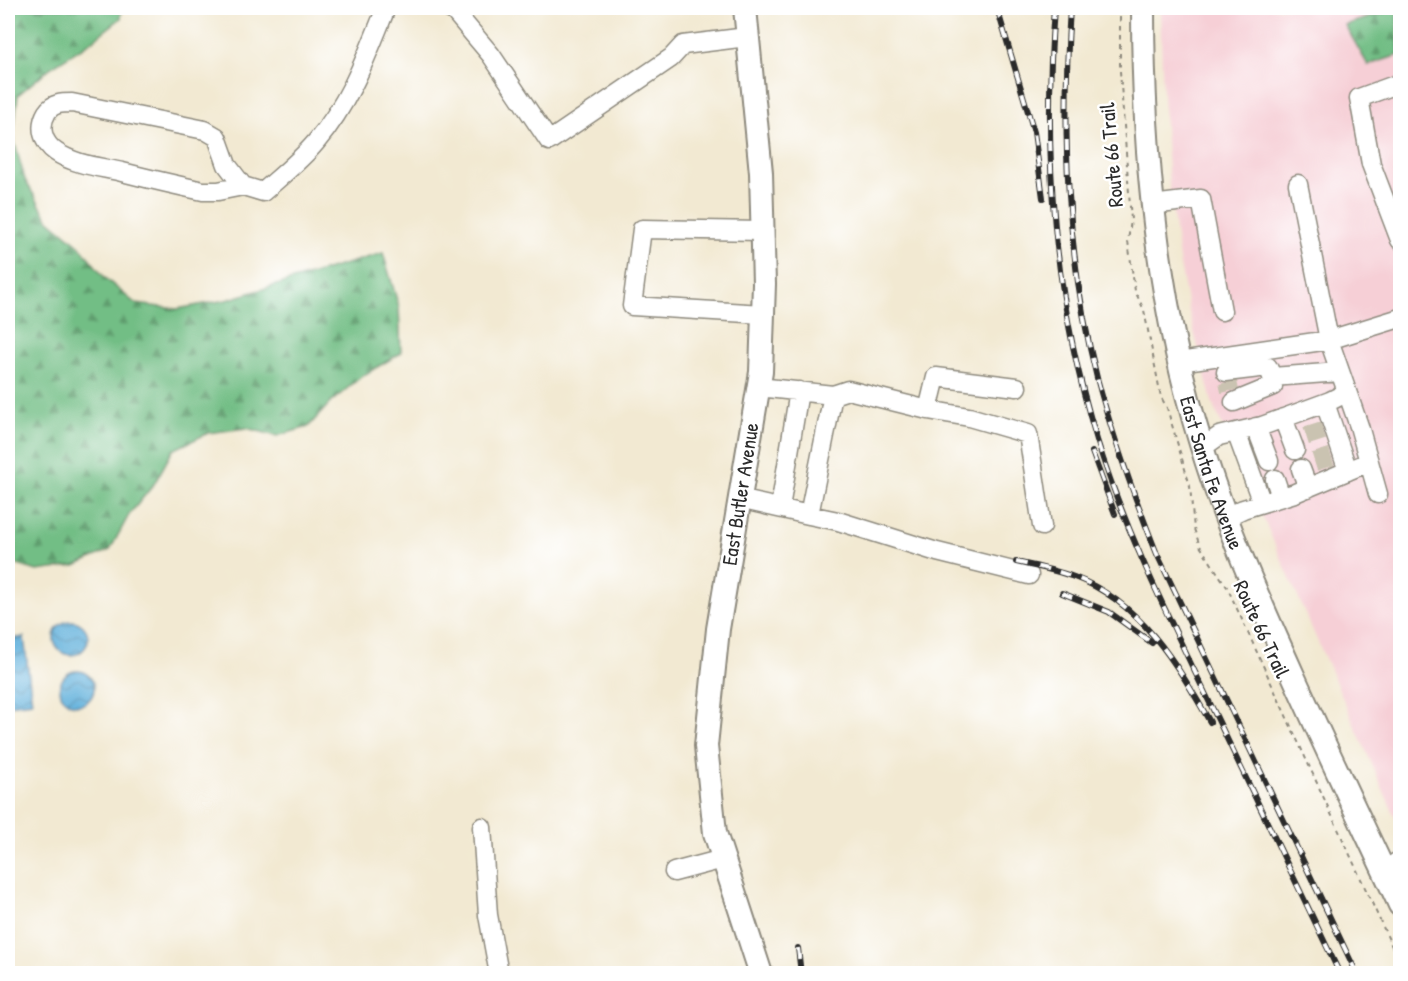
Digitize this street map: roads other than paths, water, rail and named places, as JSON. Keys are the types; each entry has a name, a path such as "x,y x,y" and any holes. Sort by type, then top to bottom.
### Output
{"main road":[{"name":"East Butler Avenue","path":"745,8 761,173 763,314 761,372 718,629 706,746 715,833 761,974"},
{"name":"East Santa Fe Avenue","path":"1143,8 1145,99 1152,206 1179,362 1202,448 1260,605 1392,866 1401,905"}],"street":[{"path":"243,186 227,165 217,137 206,130 72,103 54,105 48,110 43,123 43,136 51,148 64,157 86,164 203,191 218,191 243,186 263,192 315,144 332,122 347,99 386,8"},
{"path":"448,8 454,11 491,55 549,141 671,58 683,45 747,37"},
{"path":"1401,83 1359,98 1371,164 1401,240"},
{"path":"1298,184 1329,340 1359,426 1378,494"},
{"path":"1152,206 1201,199 1222,311"},
{"path":"762,231 642,229 632,306 763,314"},
{"path":"1228,380 1329,340 1401,318"},
{"path":"1179,362 1228,380 1273,386 1268,367 1228,380"},
{"path":"1272,377 1340,372"},
{"path":"928,410 936,377 1017,387"},
{"path":"1228,380 1245,430 1262,503"},
{"path":"758,387 832,395 848,390 928,410 969,417 1028,434 1042,526"},
{"path":"780,508 799,391"},
{"path":"1202,448 1219,436 1282,418 1309,417 1325,403 1346,393"},
{"path":"809,515 832,395"},
{"path":"1325,403 1348,471"},
{"path":"1282,418 1295,450"},
{"path":"1245,430 1269,461"},
{"path":"1226,517 1308,488 1328,474 1348,471 1369,462"},
{"path":"1301,469 1308,488"},
{"path":"1275,479 1281,497"},
{"path":"739,499 838,521 937,552 1029,575"},
{"path":"482,827 488,915 499,974"},
{"path":"674,872 723,859"}],"water":[{"path":"71,621 83,626 88,638 83,650 71,655 59,650 54,638 59,626"},
{"path":"24,637 32,702 8,705 8,639"},
{"path":"77,671 89,676 94,688 89,700 77,705 65,700 60,688 65,676"}],"tunnel":[{"path":"1228,382 1230,391"},
{"path":"1312,425 1326,469"}],"railway":[{"path":"997,8 1034,132 1043,198"},
{"path":"1054,8 1050,118 1055,225 1070,333 1097,440 1120,505 1176,633 1340,974"},
{"path":"1070,8 1066,101 1069,194 1079,286 1103,400 1124,467 1157,554 1357,974"},
{"path":"1092,452 1115,514"},
{"path":"1016,562 1074,577 1118,602 1137,618 1170,657 1210,722"},
{"path":"1062,593 1109,612 1152,643"},
{"path":"798,948 801,974"}]}
